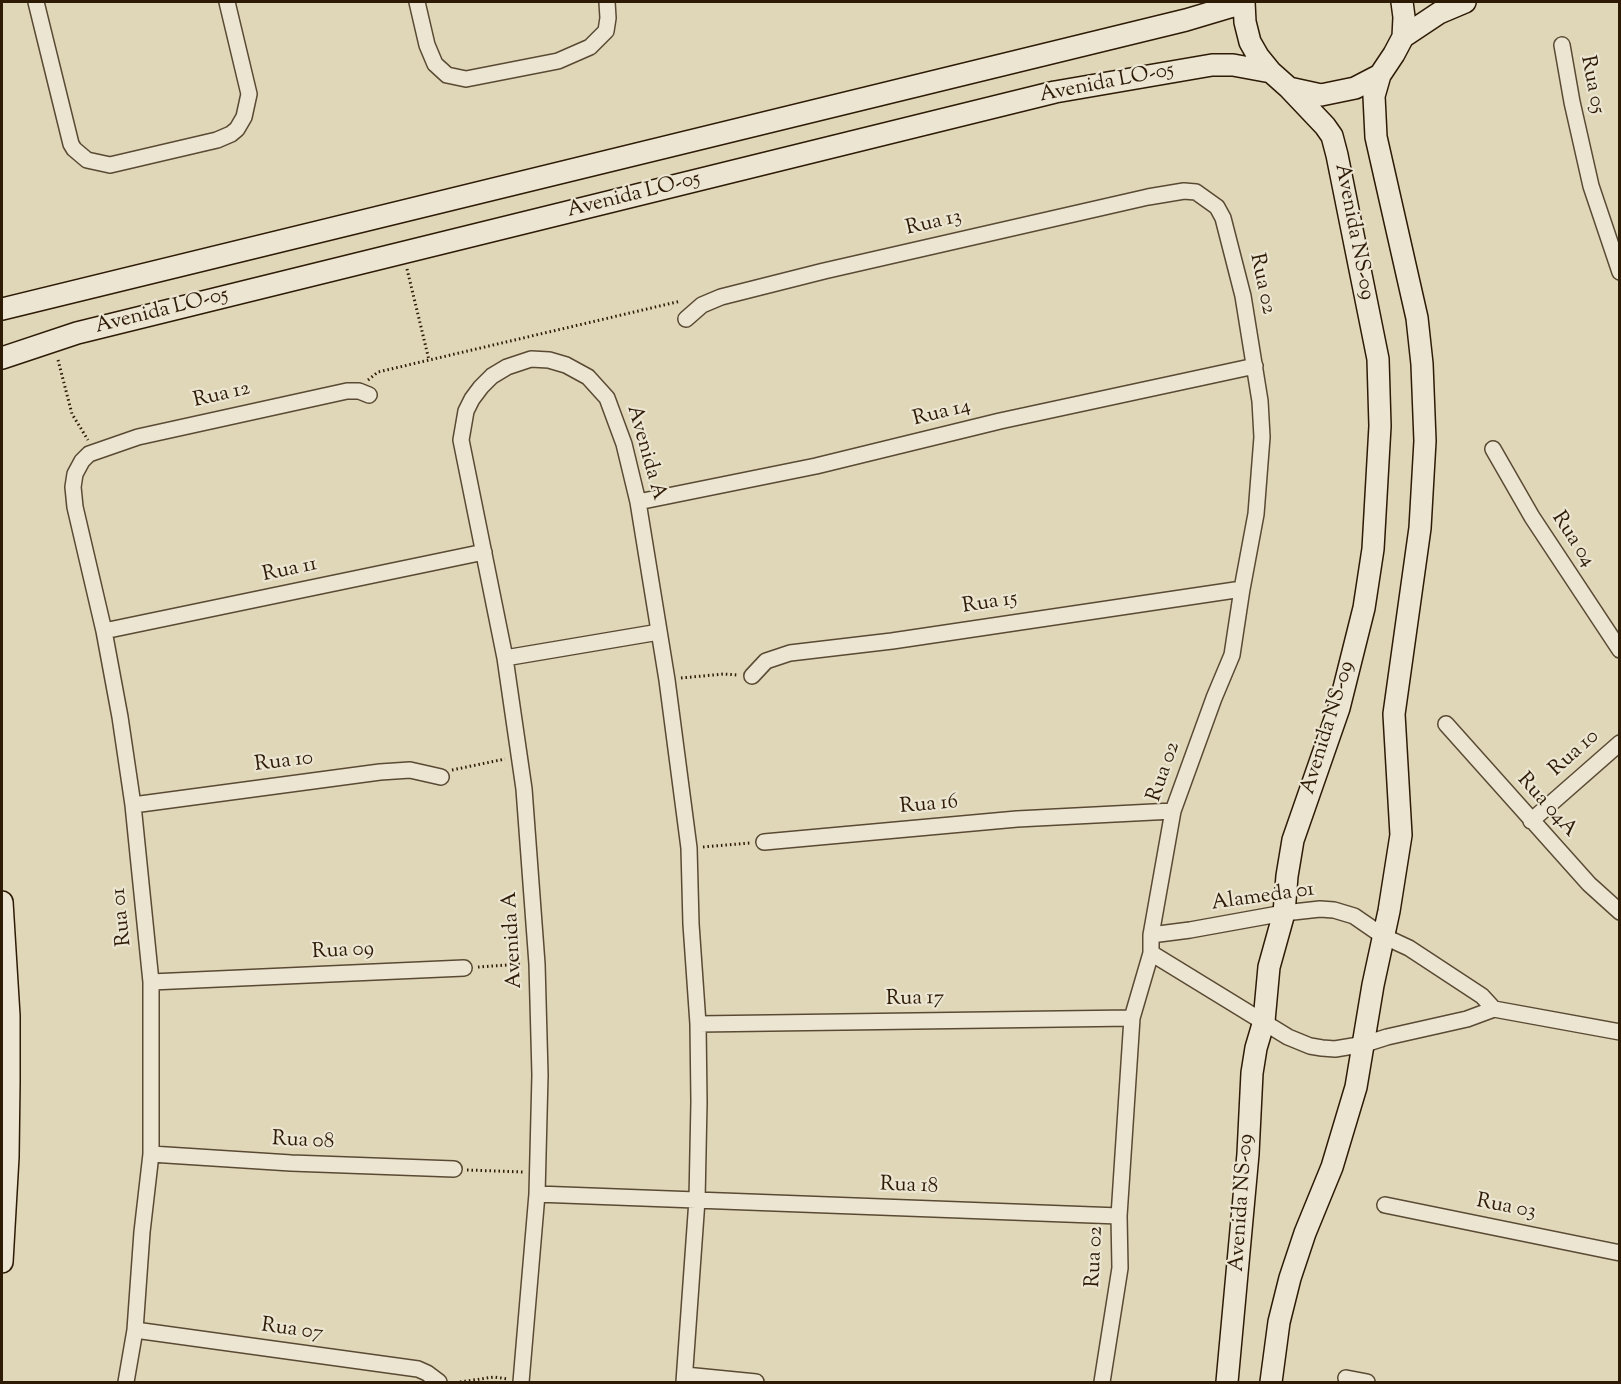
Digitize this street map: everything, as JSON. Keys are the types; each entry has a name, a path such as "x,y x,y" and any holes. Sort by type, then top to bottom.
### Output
{"main road":[{"name":"Avenida NS-09","path":"1227,1383 1248,1154 1252,1073 1264,1021 1269,967 1284,913 1293,840 1339,708 1364,608 1372,549 1380,426 1378,359 1332,136 1258,56 1250,42 1243,2"},
{"name":"Avenida LO-05","path":"2,309 1186,20 1243,2"},
{"path":"1289,88 1321,95 1334,94 1354,88 1380,75 1395,54 1402,37 1404,17 1402,2"},
{"path":"1402,37 1439,13 1465,2"},
{"name":"Avenida LO-05","path":"2,358 54,340 1055,92 1212,65 1233,65 1271,72"},
{"name":"Avenida NS-09","path":"1271,1383 1279,1322 1290,1278 1343,1135 1365,1044 1401,835 1394,714 1420,528 1425,441 1422,364 1417,318 1376,137 1374,96 1380,75"},
{"path":"2,902 9,1016 9,1082 8,1157 2,1262"}],"street":[{"path":"36,2 71,144 80,156 87,160 110,165 217,140 237,129 244,117 249,94 227,2"},
{"path":"417,2 427,45 435,64 447,75 461,79 558,61 576,55 590,47 606,31 607,2"},
{"name":"Rua 05","path":"1562,45 1591,186 1620,272"},
{"name":"Rua 13","path":"686,319 706,303 824,271 1173,192 1199,193"},
{"name":"Rua 02","path":"1102,1383 1120,1268 1119,1216 1132,1018 1151,953 1173,811 1232,655 1256,514 1262,437 1260,401 1243,296 1227,227 1217,207 1199,193"},
{"name":"Avenida A","path":"521,1382 537,1194 540,1075 537,964 524,789 505,658 462,448 462,429 466,411 481,387 492,376 519,362 531,359 566,364 588,377 607,398 624,444 638,502 667,680 689,848 691,924 698,1024 697,1200 684,1379"},
{"name":"Rua 14","path":"638,502 816,466 1011,419 1255,366"},
{"name":"Rua 12","path":"91,453 138,437 221,418 347,391 364,393"},
{"name":"Rua 04","path":"1493,449 1532,517 1620,650"},
{"name":"Rua 01","path":"91,453 75,474 74,499 104,631 120,717 133,805 151,982 151,1154 142,1232 135,1330 126,1383"},
{"name":"Rua 11","path":"104,631 484,552"},
{"name":"Rua 15","path":"752,676 766,661 790,653 892,641 1242,589"},
{"path":"505,658 659,632"},
{"name":"Rua 04A","path":"1446,724 1589,884 1620,912"},
{"name":"Rua 10","path":"1531,821 1620,743"},
{"name":"Rua 10","path":"133,805 380,772 410,770 441,777"},
{"name":"Rua 16","path":"764,842 1017,819 1173,811"},
{"name":"Alameda 01","path":"1152,935 1217,926 1284,913 1320,909 1344,912 1354,916 1383,936 1403,944 1482,996 1494,1009"},
{"path":"1151,953 1288,1036 1310,1046 1335,1049 1365,1044 1387,1036 1467,1019 1494,1009 1620,1032"},
{"name":"Rua 09","path":"151,982 464,968"},
{"name":"Rua 17","path":"698,1024 1132,1018"},
{"name":"Rua 08","path":"151,1154 291,1163 454,1169"},
{"name":"Rua 18","path":"537,1194 1119,1216"},
{"name":"Rua 03","path":"1385,1205 1620,1253"},
{"name":"Rua 07","path":"135,1330 418,1370 427,1373 439,1383"},
{"path":"1346,1378 1367,1383"},
{"path":"684,1379 756,1383"}],"path":[{"path":"404,253 429,360"},
{"path":"364,393 366,381 378,372 673,302 690,300 706,303"},
{"path":"54,340 72,414 91,453"},
{"path":"667,680 724,674 752,676"},
{"path":"441,777 452,770 518,757"},
{"path":"689,848 764,842"},
{"path":"464,968 537,964"},
{"path":"454,1169 537,1172"},
{"path":"460,1383 494,1377 521,1382"}]}
